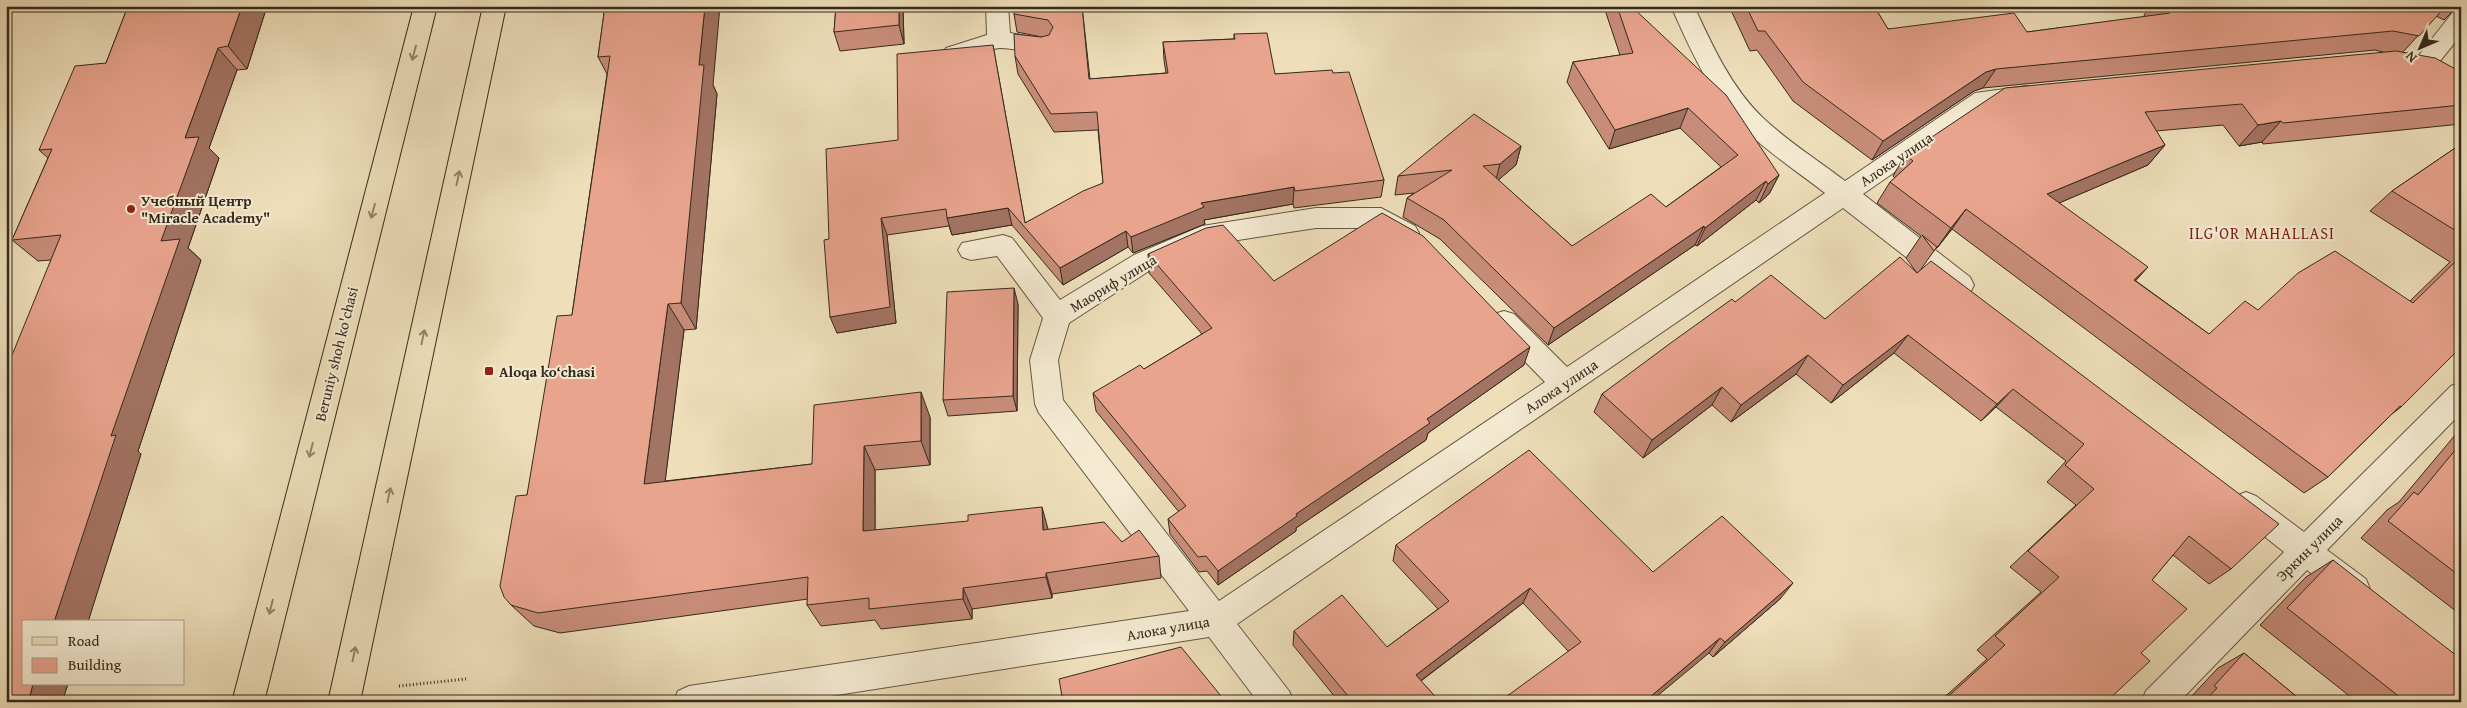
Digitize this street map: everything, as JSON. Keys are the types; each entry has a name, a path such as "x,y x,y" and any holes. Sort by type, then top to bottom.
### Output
{"main road":[{"name":"Beruniy shoh ko'chasi","path":"248,702 426,6"},
{"path":"344,702 495,6"}],"street":[{"path":"997,6 999,40"},
{"path":"1682,6 1710,64 1728,95 1754,124 1984,303"},
{"path":"2420,70 2461,18"},
{"path":"954,54 999,40 1042,46"},
{"path":"2393,65 2420,70 2444,83"},
{"name":"Алока улица","path":"689,702 1214,622 1984,99 2052,92"},
{"name":"Маориф улица","path":"1278,702 1214,622 1049,404 1044,360 1057,316 1144,262 1177,247 1202,236 1261,225 1316,218 1381,218 1430,248"},
{"path":"971,250 1003,245 1057,316"},
{"path":"1484,302 1565,384"},
{"name":"Эркин улица","path":"2157,702 2461,394"},
{"path":"2228,491 2376,606"}],"path":[{"path":"399,686 466,679"}],"building":[{"path":"128,6 242,6 228,46 218,48 185,138 199,137 161,241 180,239 111,436 116,435 55,620 22,620 22,686 32,686 29,699 6,702 6,370 61,235 12,240 52,149 39,150 75,66 106,63"},
{"path":"605,6 705,6 699,65 704,65 681,303 668,304 644,484 812,464 814,405 921,392 921,441 864,446 863,531 968,521 968,515 1042,507 1043,530 1104,522 1122,542 1139,530 1159,556 1046,573 1046,577 963,588 963,599 869,609 869,598 807,605 808,577 538,613 511,605 504,597 500,586 516,496 527,495 557,316 572,315 610,56 598,57"},
{"path":"836,6 899,6 899,25 834,32"},
{"path":"1014,6 1082,6 1089,79 1168,73 1163,42 1235,39 1234,34 1267,33 1275,74 1332,70 1333,73 1349,72 1384,180 1295,191 1294,187 1201,203 1204,207 1131,237 1126,231 1060,268 1008,208 947,218 946,209 881,218 890,307 830,317 824,240 829,239 826,149 898,140 897,54 993,45 1025,223 1083,191 1103,183 1097,112 1051,114 1015,56 1014,34 1041,37 1049,35 1053,27 1048,20 1014,14"},
{"path":"1617,6 1631,6 1726,95 1779,175 1768,184 1766,181 1705,228 1704,226 1554,328 1444,220 1407,198 1452,170 1398,176 1474,114 1521,146 1500,164 1483,166 1572,246 1651,194 1666,207 1738,155 1688,108 1615,130 1573,62 1633,53"},
{"path":"1746,6 1874,6 1888,29 2014,13 2027,32 2170,13 2166,6 2446,6 2419,36 2393,31 1996,69 1986,72 1883,141 1803,82 1765,31 1758,31"},
{"path":"2396,51 2435,58 2461,72 2461,105 2283,123 2281,121 2258,125 2242,104 2145,112 2165,145 2047,194 2148,267 2134,280 2209,334 2245,301 2258,310 2298,273 2335,251 2413,303 2461,256 2461,347 2328,477 1966,209 1951,228 1890,182 1913,161 1905,155 2005,88"},
{"path":"2461,144 2461,234 2392,191"},
{"path":"1382,213 1423,236 1530,347 1427,419 1430,423 1296,514 1297,516 1218,571 1206,556 1198,557 1168,519 1186,506 1093,393 1140,365 1144,369 1212,328 1148,254 1206,228 1223,225 1274,281"},
{"path":"1922,235 1937,247 1934,251"},
{"path":"1900,257 1917,273 1931,261 2279,524 2231,569 2189,536 2152,580 2187,609 2141,653 2150,661 2106,702 1942,702 2005,645 1995,636 2059,577 2028,551 2094,489 2065,465 2084,444 2013,389 1997,404 1908,335 1843,385 1808,355 1741,405 1722,387 1652,440 1602,394 1732,299 1735,302 1771,275 1825,319"},
{"path":"1014,288 1013,396 943,400 947,292"},
{"path":"2461,443 2461,577 2388,521 2414,492 2418,495"},
{"path":"1529,450 1653,572 1722,516 1793,583 1725,642 1720,638 1644,702 1499,702 1581,642 1530,588 1416,675 1440,702 1353,702 1294,631 1342,595 1387,647 1449,601 1396,545"},
{"path":"2333,560 2461,659 2461,702 2406,702 2287,608"},
{"path":"1181,647 1221,696 1216,699 1218,702 1063,702 1059,679"},
{"path":"2244,653 2303,702 2204,702 2217,688 2214,686"}],"place":[{"name":"Учебный Центр \"Miracle Academy\"","path":"131,209"},
{"name":"Aloqa ko‘chasi","path":"489,371"}],"district":[{"name":"ILG'OR MAHALLASI","path":"2262,233"}]}
